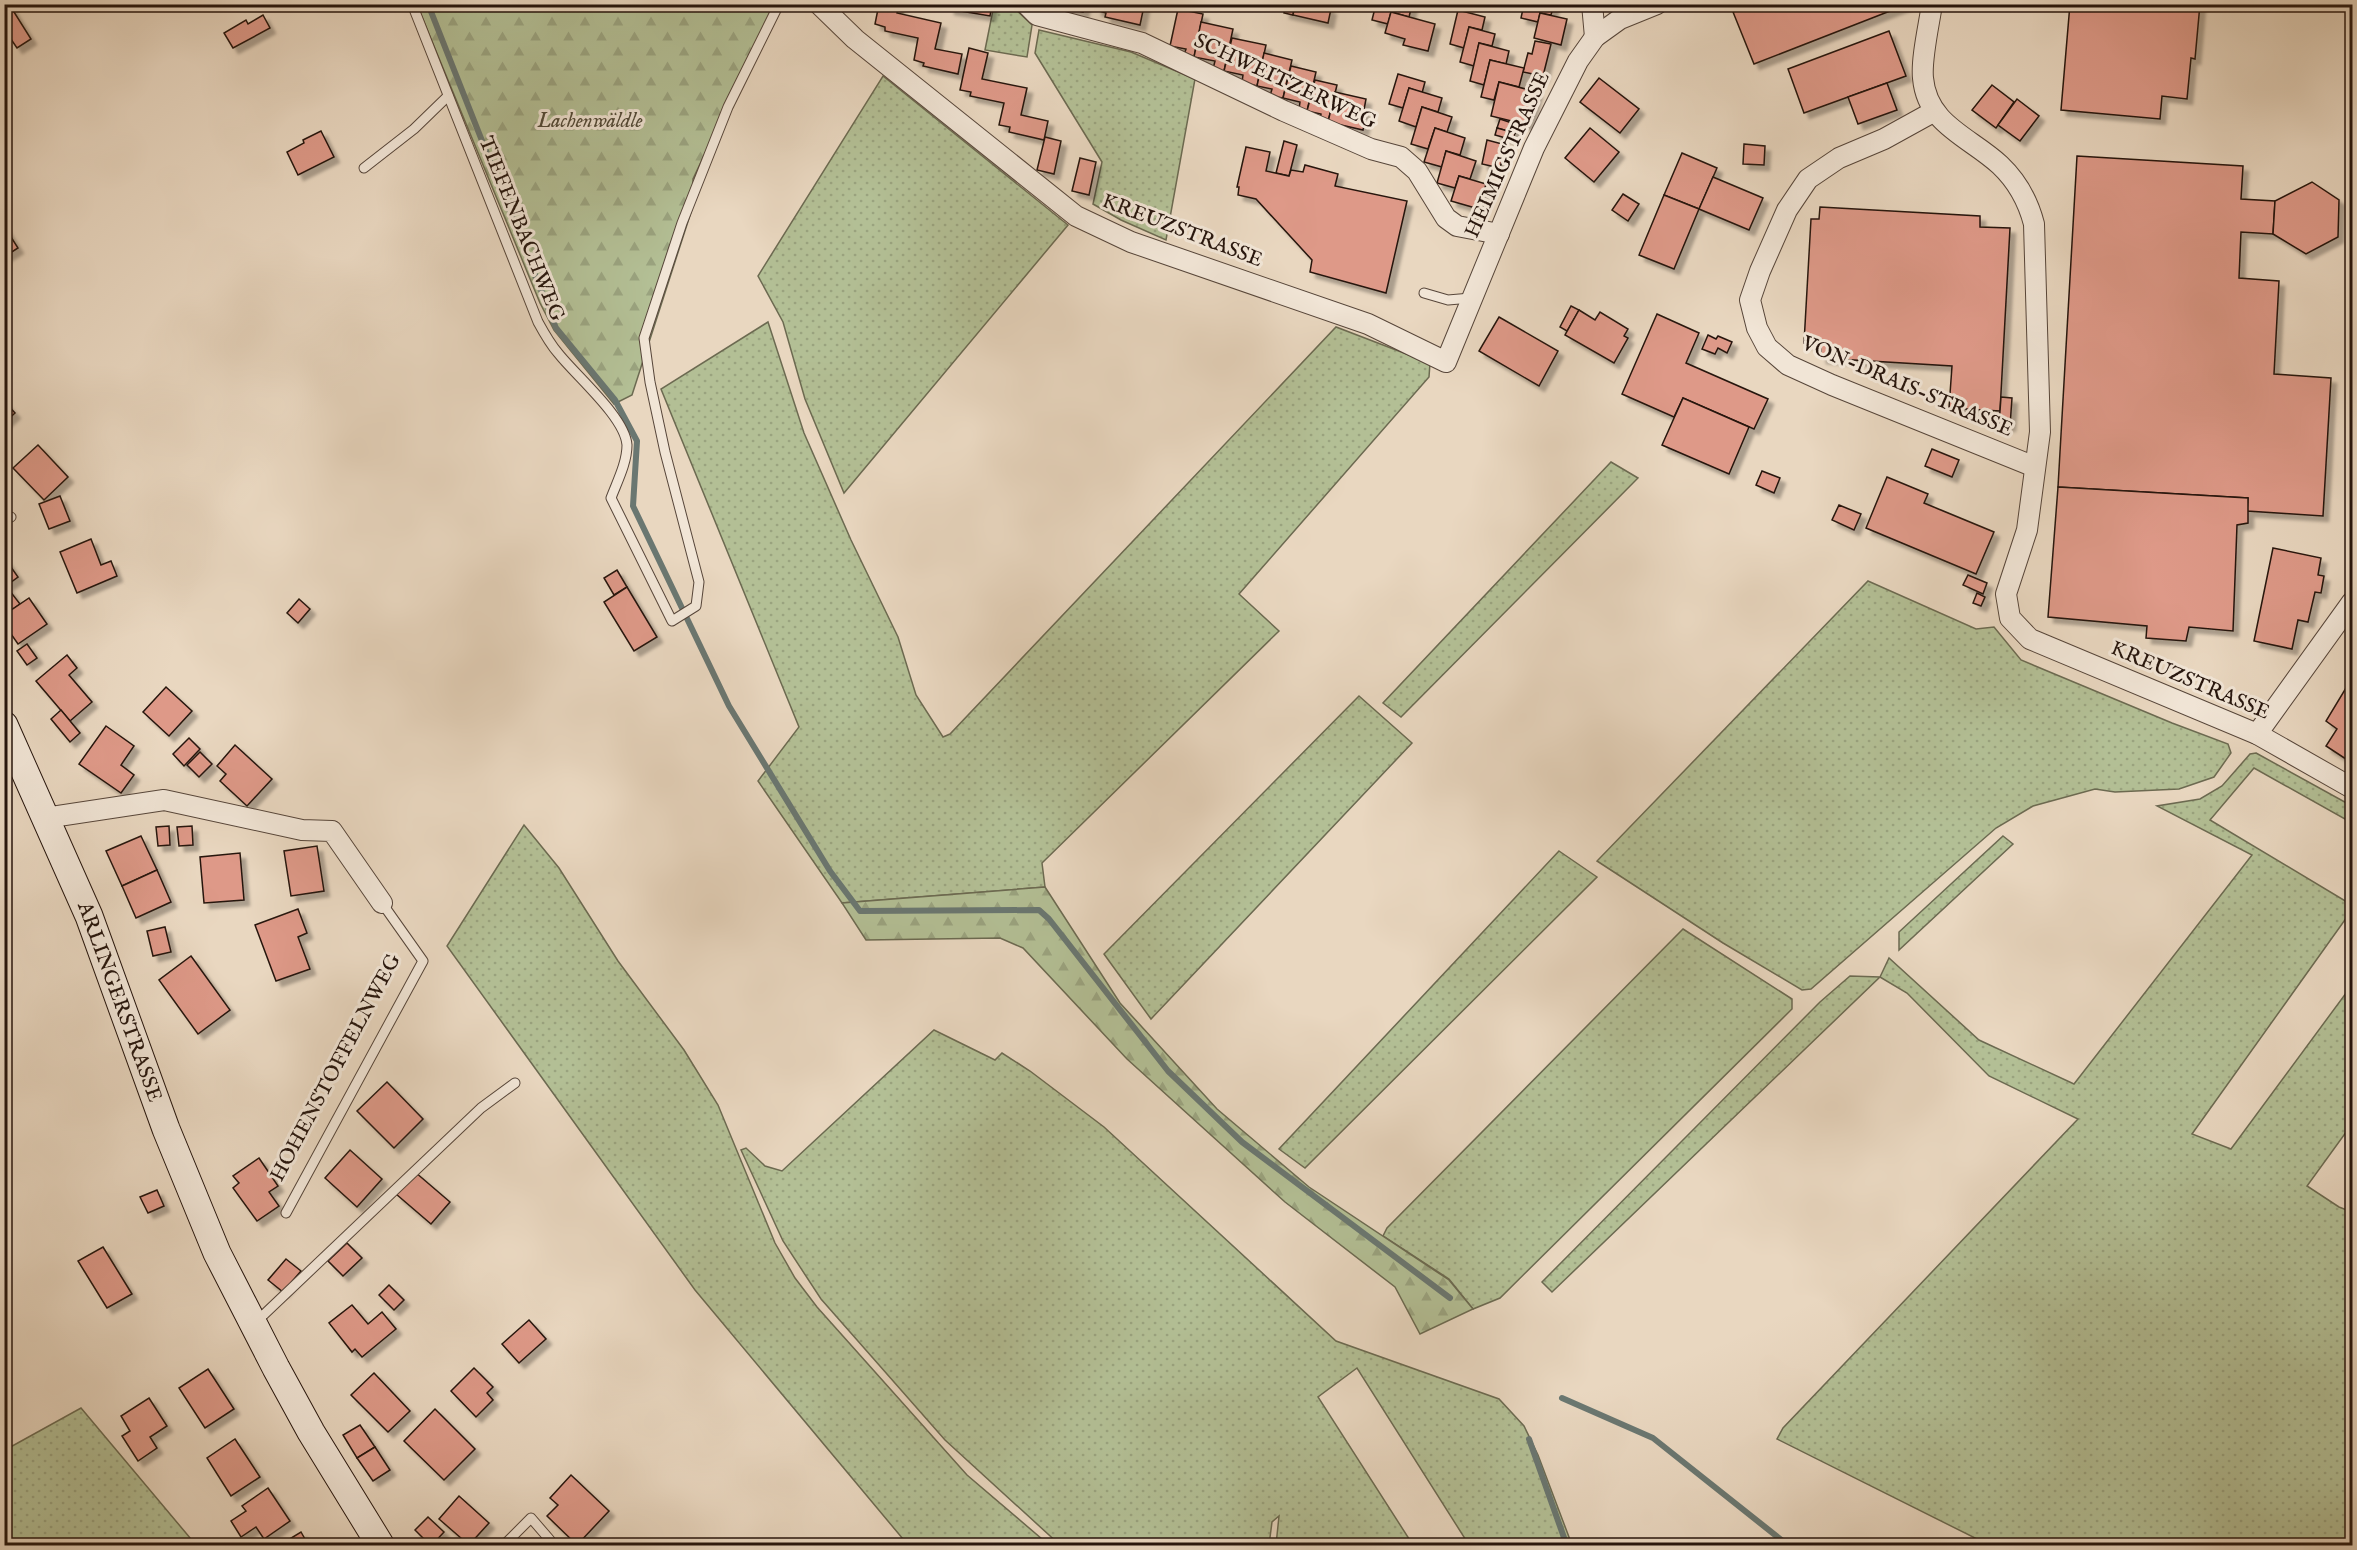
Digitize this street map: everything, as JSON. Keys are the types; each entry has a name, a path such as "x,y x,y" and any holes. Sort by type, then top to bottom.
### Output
{"main road":[{"name":"ARLINGERSTRASSE","path":"4,725 88,916 190,1190 231,1280 311,1432 381,1545"}],"street":[{"name":"KREUZSTRASSE","path":"819,4 855,39 1076,216 1131,242 1189,258 1368,324 1446,362"},
{"name":"SCHWEITZERWEG","path":"1026,4 1037,15 1142,43 1284,111 1371,149 1401,158 1417,171 1446,218 1458,226 1499,234"},
{"path":"1592,4 1595,37"},
{"path":"1932,4 1922,76 1933,112 1950,128 2001,166 2018,184 2034,224 2040,432 2035,467"},
{"name":"HEIMIGSTRASSE","path":"1446,362 1534,148 1578,61 1595,37 1620,19 1650,6"},
{"name":"VON-DRAIS-STRASSE","path":"1933,112 1884,139 1839,158 1808,179 1787,210 1750,300 1757,328 1767,347 1788,365 1832,386 2035,467"},
{"name":"KREUZSTRASSE","path":"2035,467 2027,530 2006,594 2010,618 2030,639 2257,734 2352,788"},
{"path":"2257,734 2352,603"},
{"name":"HOHENSTOFFELNWEG","path":"45,818 164,800 302,830 332,831 382,903"}],"lane":[{"name":"TIEFENBACHWEG","path":"412,4 538,322 557,353 598,396 623,432 627,443 626,457 611,498 672,621 696,606 699,582 655,406 644,338 682,223 728,107 779,4"},
{"path":"364,168 414,129 448,96"},
{"path":"1425,293 1448,300 1471,298"},
{"name":"HOHENSTOFFELNWEG","path":"286,1213 423,961 382,903"},
{"path":"254,1325 481,1108 515,1083"},
{"path":"503,1545 531,1518 550,1540"}],"green space":[{"name":"Lachenwäldle","path":"417,5 775,5 693,179 692,209 632,395 614,404 554,330 540,303"},
{"path":"994,5 1011,5 1032,25 1027,57 985,50"},
{"path":"1039,30 1131,52 1195,79 1166,240 1121,220 1093,204 1102,162 1035,53"},
{"path":"883,76 1068,225 844,493 805,399 783,322 758,276"},
{"path":"768,322 804,433 851,540 898,637 916,695 943,737 950,734 1336,327 1430,363 1429,377 1239,594 1279,631 1042,863 1045,887 842,903 758,781 799,727 661,389"},
{"path":"1611,462 1638,478 1401,717 1383,703"},
{"path":"1868,581 1976,629 1994,627 2021,660 2228,744 2231,753 2214,777 2179,789 2115,792 2095,789 2033,806 1996,828 1811,989 1802,990 1723,943 1597,861"},
{"path":"1359,696 1412,743 1151,1019 1104,954"},
{"path":"2256,753 2352,806 2352,823 2254,768 2210,820 2352,905 2352,910 2192,1134 2231,1149 2352,985 2352,1124 2307,1186 2339,1207 2352,1212 2352,1545 1989,1545 1777,1439 1783,1428 2078,1119 1989,1076 1907,993 1880,977 1889,958 1979,1040 2074,1084 2252,855 2157,806 2200,799 2222,786 2250,754"},
{"path":"524,825 559,868 618,961 684,1050 718,1105 775,1243 795,1278 817,1307 967,1475 1049,1545 908,1545 695,1290 447,946"},
{"path":"2003,836 2013,844 1899,950 1899,932"},
{"path":"1559,851 1597,877 1305,1168 1279,1149"},
{"path":"1045,887 1120,1003 1217,1109 1309,1187 1449,1280 1473,1309 1420,1334 1395,1287 1285,1202 1127,1059 1023,948 1000,938 866,940 842,903"},
{"path":"1683,929 1792,999 1792,1009 1500,1298 1473,1309 1449,1279 1383,1236 1387,1228"},
{"path":"1850,976 1880,977 1552,1292 1542,1282 1820,1002"},
{"path":"934,1030 995,1060 1002,1053 1030,1071 1104,1127 1336,1341 1499,1399 1524,1426 1538,1455 1572,1545 1469,1545 1357,1368 1318,1397 1413,1545 1276,1545 1279,1516 1272,1522 1269,1545 1060,1545 945,1440 821,1299 783,1241 741,1150 746,1148 765,1166 782,1171"},
{"path":"81,1408 196,1545 5,1545 5,1450"}],"building":[{"path":"4,4 9,4 31,39 17,48 4,29"},
{"path":"879,4 899,4 897,13 941,23 935,49 962,54 958,74 923,66 924,63 914,60 918,38 885,31 885,27 875,24"},
{"path":"949,4 992,4 990,16 949,9"},
{"path":"1049,4 1085,4 1083,12"},
{"path":"1097,4 1144,6 1140,25 1105,17 1106,13 1096,10"},
{"path":"1275,4 1295,4 1293,15 1284,13 1285,7"},
{"path":"1295,4 1328,4 1327,8 1331,9 1328,23 1293,15"},
{"path":"1376,4 1412,5 1409,17 1391,12 1388,24 1372,20"},
{"path":"1524,4 1554,4 1551,15 1540,13 1538,22 1521,18"},
{"path":"1753,4 1908,4 1754,64 1733,12"},
{"path":"2070,4 2200,4 2195,59 2191,58 2187,99 2162,96 2160,119 2061,110"},
{"path":"1178,9 1203,14 1194,57 1184,55 1186,49 1170,46"},
{"path":"1458,10 1485,17 1482,30 1469,27 1464,48 1450,44"},
{"path":"1391,12 1435,24 1428,51 1403,45 1405,39 1385,33"},
{"path":"1540,13 1567,19 1561,45 1534,38"},
{"path":"263,15 270,28 233,48 224,33 246,20 248,24"},
{"path":"1201,22 1233,29 1224,71 1213,69 1215,61 1194,57"},
{"path":"1469,27 1495,34 1492,46 1479,43 1474,66 1460,62"},
{"path":"1889,31 1906,76 1804,113 1788,69"},
{"path":"1232,38 1266,45 1257,86 1242,82 1243,75 1224,71"},
{"path":"1535,41 1551,44 1543,76 1523,72 1528,53 1532,54"},
{"path":"1479,43 1509,51 1506,64 1490,60 1484,85 1470,81"},
{"path":"969,48 988,53 982,79 1027,88 1021,115 1048,121 1044,140 1009,132 1010,127 999,125 1004,103 970,96 971,92 960,90"},
{"path":"1264,53 1292,60 1283,98 1270,96 1272,89 1257,86"},
{"path":"1490,60 1524,68 1519,87 1499,82 1494,100 1481,97"},
{"path":"1291,66 1316,72 1307,111 1299,109 1300,102 1283,98"},
{"path":"1398,74 1425,82 1422,93 1409,88 1403,108 1389,104"},
{"path":"1599,78 1639,109 1620,133 1580,102"},
{"path":"1315,80 1337,85 1328,122 1320,120 1321,114 1307,111"},
{"path":"1499,82 1537,92 1528,125 1491,116"},
{"path":"1887,83 1897,110 1858,124 1848,97"},
{"path":"1992,85 2014,102 1996,128 1972,110"},
{"path":"1409,88 1442,98 1438,112 1422,107 1416,127 1399,121"},
{"path":"1335,92 1366,99 1363,130 1328,122"},
{"path":"2017,99 2039,116 2020,141 1998,125"},
{"path":"1422,107 1452,117 1447,132 1435,128 1428,149 1411,144"},
{"path":"1500,119 1518,125 1515,133 1497,128"},
{"path":"1435,128 1465,138 1460,155 1446,151 1442,167 1424,162"},
{"path":"1497,128 1515,133 1513,140 1495,135"},
{"path":"1590,128 1619,152 1594,182 1565,158"},
{"path":"321,131 334,157 298,175 287,152 304,143 303,140"},
{"path":"1045,137 1061,141 1054,174 1037,170"},
{"path":"1487,140 1506,145 1500,168 1482,164"},
{"path":"1284,141 1297,145 1289,176 1276,173"},
{"path":"1744,144 1765,146 1764,165 1743,164"},
{"path":"1246,147 1270,152 1266,171 1289,176 1291,170 1303,172 1305,165 1338,174 1335,186 1407,201 1386,293 1310,272 1312,260 1256,199 1238,195 1239,187 1237,187"},
{"path":"1446,151 1476,161 1470,179 1459,176 1455,188 1437,183"},
{"path":"1682,153 1717,168 1699,209 1664,195"},
{"path":"2077,156 2243,166 2241,199 2275,201 2273,234 2241,232 2239,278 2279,281 2274,374 2331,378 2323,516 2247,511 2248,498 2058,487"},
{"path":"1080,158 1096,162 1089,195 1072,191"},
{"path":"1459,176 1486,184 1479,209 1451,201"},
{"path":"1713,177 1763,198 1749,230 1699,209"},
{"path":"2312,182 2339,200 2338,237 2306,254 2273,234 2275,201"},
{"path":"1623,194 1639,204 1628,221 1612,210"},
{"path":"1664,195 1699,209 1674,269 1639,255"},
{"path":"1820,207 1980,216 1980,227 2010,228 2000,411 1949,408 1952,366 1821,358 1821,344 1804,343 1811,219 1819,219"},
{"path":"4,226 18,248 4,257"},
{"path":"1571,306 1579,310 1567,331 1560,327"},
{"path":"1579,310 1595,320 1600,312 1628,329 1624,336 1628,338 1614,363 1565,335"},
{"path":"1657,314 1699,333 1686,363 1768,399 1754,429 1683,398 1674,417 1622,394"},
{"path":"1499,317 1558,351 1539,386 1479,351"},
{"path":"1708,335 1716,339 1718,336 1732,342 1727,353 1718,348 1715,354 1702,349"},
{"path":"2001,397 2012,398 2010,426 1999,425"},
{"path":"1683,398 1749,427 1729,474 1662,445"},
{"path":"4,401 15,413 4,423"},
{"path":"38,445 68,477 44,500 13,468"},
{"path":"1932,449 1959,460 1952,477 1925,466"},
{"path":"1762,471 1780,478 1774,493 1756,485"},
{"path":"1887,477 1928,494 1924,503 1994,532 1976,574 1866,528"},
{"path":"2058,487 2248,498 2248,523 2237,525 2233,631 2189,627 2186,641 2146,638 2147,626 2048,617"},
{"path":"60,496 70,521 49,529 39,504"},
{"path":"1839,505 1861,514 1854,530 1832,520"},
{"path":"91,539 101,565 111,561 117,576 77,593 60,552"},
{"path":"2273,548 2321,558 2318,575 2324,576 2321,593 2315,592 2308,622 2298,620 2292,649 2254,641"},
{"path":"6,560 18,577 6,586 20,604 4,615 4,562"},
{"path":"617,570 627,587 614,595 604,578"},
{"path":"1968,575 1987,583 1983,594 1963,585"},
{"path":"627,587 657,637 634,651 604,602"},
{"path":"1977,593 1985,597 1981,606 1973,603"},
{"path":"29,598 47,624 18,644 4,624 4,615"},
{"path":"299,599 310,609 298,623 287,613"},
{"path":"27,644 37,658 27,665 17,651"},
{"path":"67,655 77,668 69,675 92,702 70,721 36,681"},
{"path":"2352,678 2352,763 2326,746 2337,729 2326,721"},
{"path":"166,687 192,711 169,736 143,712"},
{"path":"61,710 80,733 70,742 51,719"},
{"path":"106,726 134,746 121,765 134,775 121,793 79,764"},
{"path":"189,738 200,749 184,766 173,754"},
{"path":"235,745 272,779 247,806 220,781 226,774 217,766"},
{"path":"200,752 212,764 199,777 187,765"},
{"path":"169,826 170,845 158,846 156,827"},
{"path":"192,826 193,845 179,846 177,827"},
{"path":"141,836 157,870 122,886 106,851"},
{"path":"317,846 324,891 291,896 284,851"},
{"path":"240,853 244,900 204,903 200,857"},
{"path":"157,870 171,902 136,918 122,886"},
{"path":"298,909 307,933 298,937 310,969 276,981 255,925"},
{"path":"165,927 171,952 153,956 147,931"},
{"path":"191,956 230,1010 198,1034 159,980"},
{"path":"387,1082 423,1119 394,1148 357,1111"},
{"path":"350,1150 382,1179 357,1207 325,1178"},
{"path":"259,1158 278,1186 269,1192 279,1206 257,1221 233,1188 239,1183 233,1176"},
{"path":"415,1172 450,1202 431,1224 396,1194"},
{"path":"157,1190 164,1206 148,1213 140,1197"},
{"path":"347,1243 362,1258 343,1276 328,1261"},
{"path":"103,1247 132,1294 107,1308 78,1261"},
{"path":"286,1259 301,1271 283,1292 268,1280"},
{"path":"389,1285 404,1300 394,1310 379,1295"},
{"path":"352,1305 368,1324 382,1312 396,1329 362,1357 355,1349 352,1352 329,1323"},
{"path":"529,1320 546,1339 519,1363 502,1344"},
{"path":"474,1368 493,1387 487,1393 493,1400 476,1417 451,1391"},
{"path":"208,1369 234,1409 205,1428 179,1388"},
{"path":"374,1373 410,1411 388,1432 351,1395"},
{"path":"149,1398 167,1426 150,1437 157,1448 138,1461 122,1436 130,1431 121,1416"},
{"path":"435,1409 475,1449 444,1480 404,1441"},
{"path":"360,1425 375,1447 357,1458 343,1435"},
{"path":"235,1439 260,1477 231,1496 207,1458"},
{"path":"375,1447 390,1470 373,1481 357,1458"},
{"path":"571,1475 609,1511 577,1545 547,1516 558,1505 550,1498"},
{"path":"268,1488 290,1521 264,1539 256,1527 241,1537 231,1521 246,1511 242,1506"},
{"path":"459,1496 489,1523 469,1545 439,1519"},
{"path":"428,1517 444,1532 431,1546 415,1530"},
{"path":"301,1532 309,1546 278,1546"}],"waterway":[{"path":"428,4 556,328 615,400 637,441 633,506 729,706 830,871 860,911 1039,910 1049,919 1168,1071 1242,1142 1450,1298"},
{"path":"1562,1398 1653,1438 1789,1546"},
{"path":"1529,1439 1567,1546"}]}
